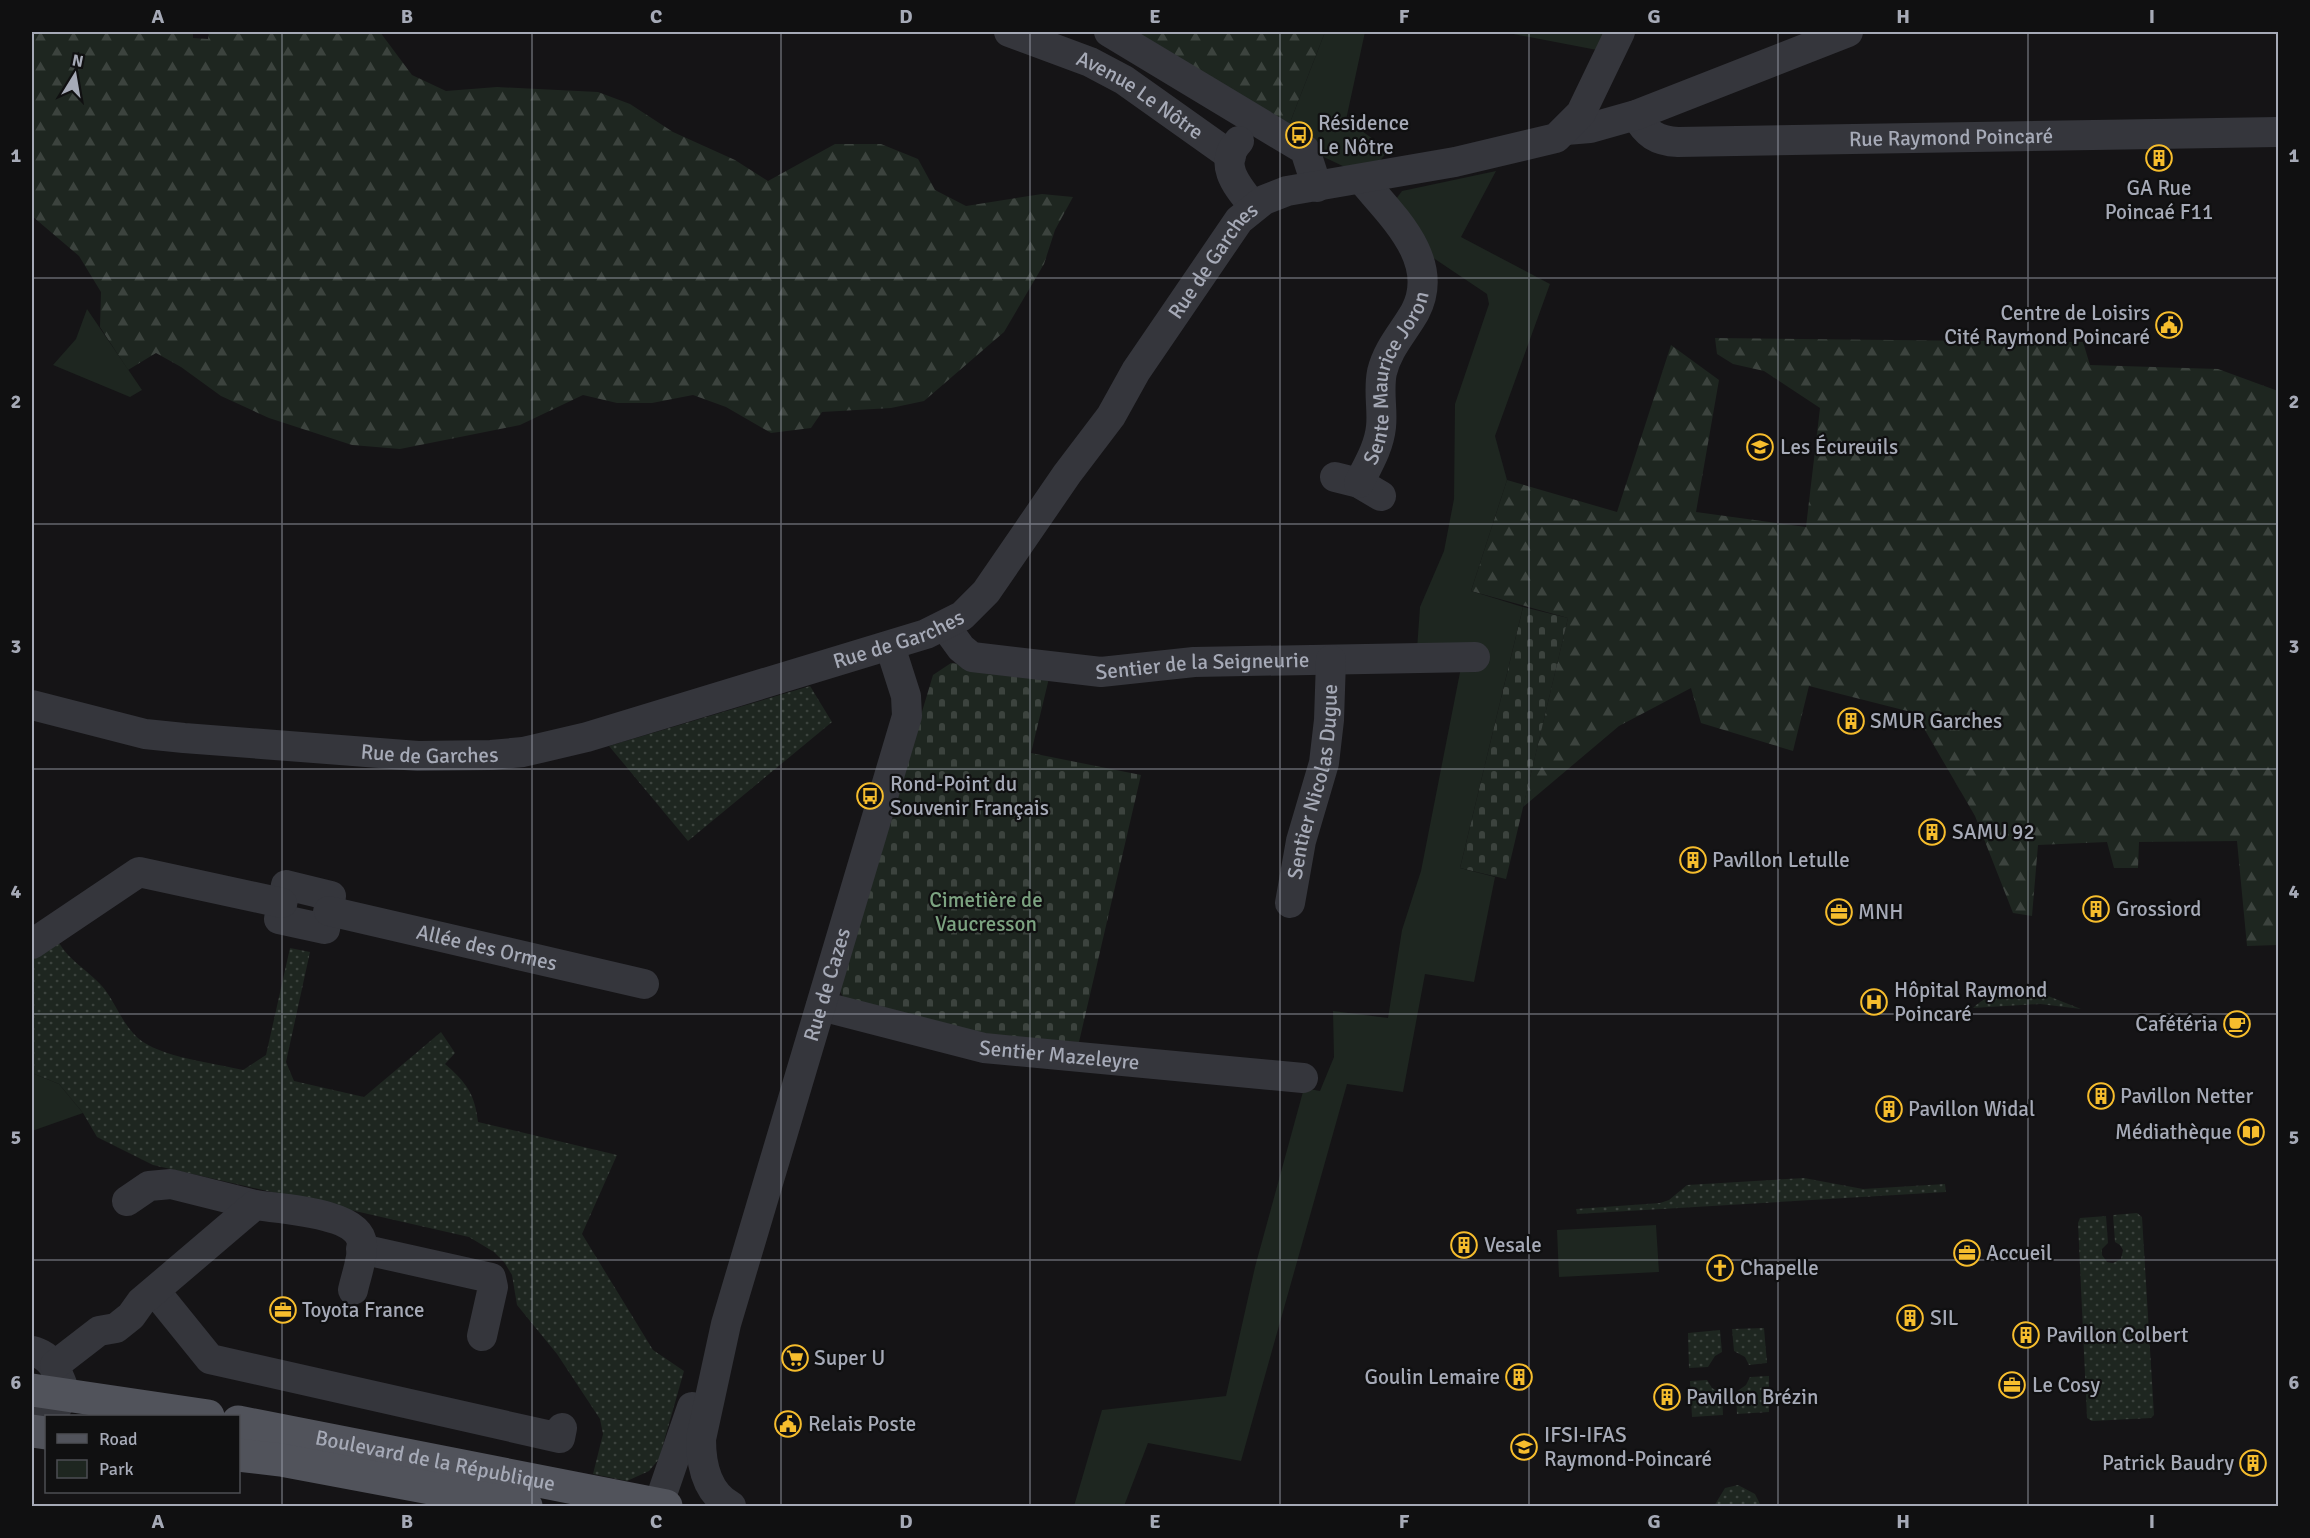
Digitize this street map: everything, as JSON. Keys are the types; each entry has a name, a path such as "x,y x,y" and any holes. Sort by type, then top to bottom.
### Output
{"main road":[{"path":"32,1390 201,1415"},
{"name":"Boulevard de la République","path":"240,1422 661,1506"},
{"name":"Boulevard de la République","path":"240,1455 281,1460 526,1506"}],"street":[{"name":"Avenue Le Nôtre","path":"1009,32 1090,62 1124,80 1231,156 1237,143 1253,133 1265,132 1278,135"},
{"name":"Avenue Le Nôtre","path":"1109,32 1305,150 1317,187"},
{"path":"1564,132 1588,102 1620,32"},
{"name":"Rue de Garches","path":"32,705 145,734 418,756 491,755 523,752 587,737 890,646 945,626 962,616 986,592 1067,474 1111,417 1136,371 1228,234 1239,220 1264,200 1287,191 1362,180 1538,144 1564,132 1590,128 1636,115 1848,32"},
{"name":"Rue Raymond Poincaré","path":"1636,115 1643,128 1654,138 1678,142 2278,132"},
{"path":"1231,156 1231,176 1254,207"},
{"name":"Sente Maurice Joron","path":"1358,485 1380,438 1380,392 1387,355 1414,312 1423,286 1422,272 1408,235 1362,180"},
{"name":"Sentier de la Seigneurie","path":"945,626 961,648 972,657 1085,671 1117,672 1194,662 1475,657"},
{"name":"Rue de Cazes","path":"731,1506 709,1493 701,1457 701,1439 726,1324 907,716 906,696 890,646"},
{"name":"Sentier Nicolas Dugue","path":"1290,903 1301,841 1324,763 1329,720 1331,660"},
{"name":"Allée des Ormes","path":"32,944 139,872 282,903 286,885 331,896 329,911 644,984"},
{"name":"Sentier Mazeleyre","path":"821,1006 984,1048 1303,1078"},
{"path":"127,1201 149,1186 171,1184 255,1205 342,1219 355,1227 362,1242 353,1290"},
{"path":"32,1411 55,1409 66,1395 43,1358 99,1331 116,1328 131,1316 148,1297 255,1205"},
{"path":"362,1249 491,1278 493,1287 482,1336"},
{"path":"148,1297 210,1359 560,1438 562,1428"},
{"name":"Rue de Cazes","path":"661,1506 695,1398 726,1324"}],"green space":[{"path":"32,32 193,32 193,38 208,39 209,32 380,32 412,75 446,91 497,87 598,92 630,104 673,132 735,160 768,181 835,144 881,144 918,159 935,190 966,206 1042,194 1073,197 1055,230 1044,264 1004,332 924,401 891,408 822,412 811,428 771,433 726,407 693,395 652,403 617,403 583,395 520,425 400,449 352,445 269,418 221,396 181,367 156,353 128,370 100,327 101,292 79,256 32,216"},
{"path":"1137,32 1325,32 1284,138"},
{"path":"1325,32 1365,32 1346,120 1389,150 1378,163 1351,170 1284,138"},
{"path":"1503,32 1610,32 1597,50"},
{"path":"1496,171 1461,237 1550,284 1495,436 1507,480 1471,591 1523,607 1460,868 1495,877 1474,982 1425,974 1403,1092 1347,1084 1241,1461 1148,1443 1124,1506 1074,1506 1102,1410 1226,1396 1255,1267 1304,1088 1320,1091 1334,1057 1333,1011 1388,1018 1402,930 1421,871 1464,652 1417,649 1420,607 1444,551 1454,499 1455,404 1489,304 1487,294 1420,249 1396,199 1402,191"},
{"path":"87,309 142,390 130,397 53,365 76,339"},
{"path":"1715,338 2083,342 2090,365 2218,369 2278,391 2278,945 2247,946 2237,841 2139,842 2138,868 2114,868 2107,842 2038,845 2032,916 2013,913 1975,816 1915,713 1809,686 1793,751 1701,723 1691,688 1619,726 1523,807 1568,618 1471,591 1507,480 1617,512 1671,345 1719,380 1696,512 1806,527 1820,408 1764,371 1733,364 1717,354"},
{"path":"1523,607 1568,618 1506,879 1460,868"},
{"name":"Cimetière de Vaucresson","path":"951,663 1050,674 1031,753 1141,775 1079,1042 991,1037 844,999 839,989 933,675"},
{"path":"810,686 832,722 688,841 609,746"},
{"path":"59,943 73,960 101,985 127,1026 147,1045 173,1055 243,1070 266,1055 290,948 310,952 286,1062 294,1081 364,1097 441,1032 455,1053 445,1064 459,1077 472,1096 478,1122 617,1155 582,1234 653,1350 684,1371 659,1459 649,1471 627,1481 593,1474 603,1434 600,1419 557,1354 517,1305 512,1275 494,1252 469,1237 153,1165 97,1137 83,1113 59,1084 32,1073 32,960"},
{"path":"2021,992 2043,994 2081,1009 2040,1004 1973,1008 1989,997"},
{"path":"32,1073 59,1084 83,1113 32,1131"},
{"path":"1804,1178 1863,1189 1945,1184 1946,1192 1577,1214 1576,1209 1660,1203 1669,1200 1687,1185"},
{"path":"2137,1213 2142,1217 2154,1415 2151,1418 2092,1421 2087,1418 2078,1223 2080,1218 2106,1216 2108,1243 2102,1249 2102,1255 2107,1262 2113,1263 2121,1259 2123,1250 2115,1242 2113,1215"},
{"path":"1656,1225 1659,1272 1559,1277 1557,1230"},
{"path":"1764,1328 1767,1363 1749,1365 1745,1357 1734,1351 1732,1329"},
{"path":"1720,1330 1722,1352 1715,1356 1708,1367 1689,1368 1688,1333"},
{"path":"1769,1376 1769,1412 1737,1414 1736,1392 1746,1385 1750,1377"},
{"path":"1707,1380 1712,1388 1722,1394 1723,1415 1692,1417 1690,1381"},
{"path":"1738,1485 1755,1494 1761,1506 1714,1506 1725,1488"}],"place":[{"name":"Résidence Le Nôtre","path":"1299,135"},
{"name":"GA Rue Poincaé F11","path":"2159,158"},
{"name":"Centre de Loisirs Cité Raymond Poincaré","path":"2169,325"},
{"name":"Les Écureuils","path":"1760,447"},
{"name":"SMUR Garches","path":"1851,721"},
{"name":"Rond-Point du Souvenir Français","path":"870,796"},
{"name":"SAMU 92","path":"1932,832"},
{"name":"Pavillon Letulle","path":"1693,860"},
{"name":"Grossiord","path":"2096,909"},
{"name":"MNH","path":"1839,912"},
{"name":"Hôpital Raymond Poincaré","path":"1874,1002"},
{"name":"Cafétéria","path":"2237,1024"},
{"name":"Pavillon Netter","path":"2101,1096"},
{"name":"Pavillon Widal","path":"1889,1109"},
{"name":"Médiathèque","path":"2251,1132"},
{"name":"Vesale","path":"1464,1245"},
{"name":"Accueil","path":"1967,1253"},
{"name":"Chapelle","path":"1720,1268"},
{"name":"Toyota France","path":"283,1310"},
{"name":"SIL","path":"1910,1318"},
{"name":"Pavillon Colbert","path":"2026,1335"},
{"name":"Super U","path":"795,1358"},
{"name":"Goulin Lemaire","path":"1519,1377"},
{"name":"Le Cosy","path":"2012,1385"},
{"name":"Pavillon Brézin","path":"1667,1397"},
{"name":"Relais Poste","path":"788,1424"},
{"name":"IFSI-IFAS Raymond-Poincaré","path":"1524,1447"},
{"name":"Patrick Baudry","path":"2253,1463"}]}
